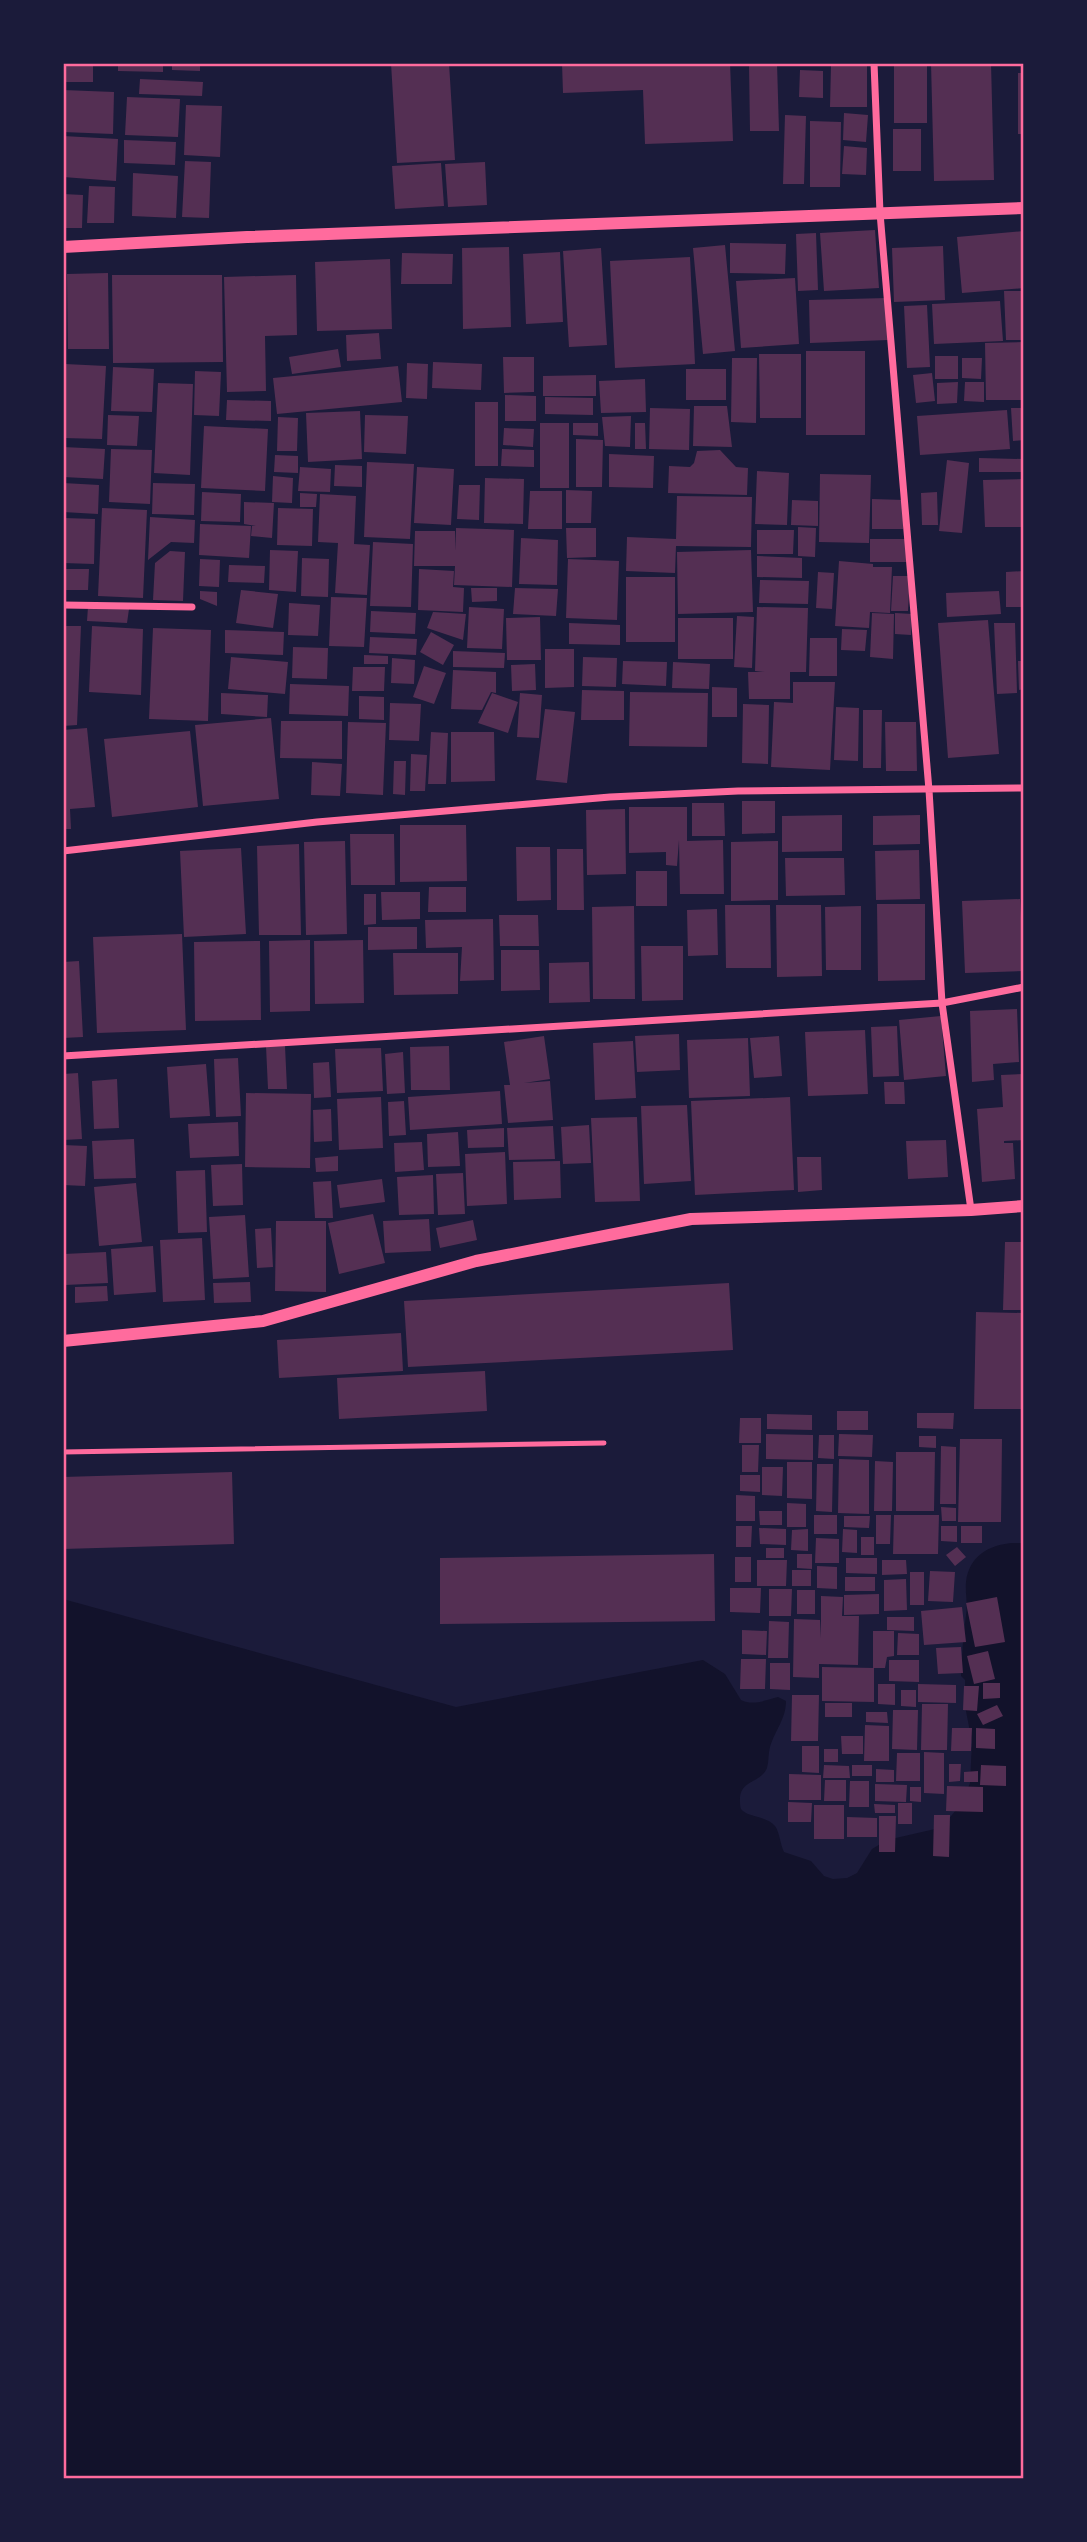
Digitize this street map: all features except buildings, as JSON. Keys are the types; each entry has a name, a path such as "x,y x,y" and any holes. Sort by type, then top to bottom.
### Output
{"street":[{"path":"874,63 880,213 929,790 942,1003 971,1210"},
{"path":"63,247 247,237 1024,208"},
{"path":"63,605 192,607"},
{"path":"63,851 317,822 610,797 738,790 1024,788"},
{"path":"63,1056 942,1003 1024,987"},
{"path":"63,1341 263,1321 476,1261 691,1219 1024,1206"}],"lane":[{"path":"63,1452 604,1443"}],"shaded area":[{"path":"1024,1543 1024,2479 63,2479 63,1599 456,1707 703,1660 725,1674 741,1700 755,1702 778,1697 786,1701 770,1747 767,1768 743,1788 741,1808 747,1814 767,1820 775,1826 784,1852 811,1861 824,1876 833,1879 847,1878 857,1873 872,1849 887,1840 944,1825 963,1801 970,1783 972,1742 965,1706 965,1680 961,1676 967,1611 966,1582 971,1565 976,1559 988,1549"}]}
